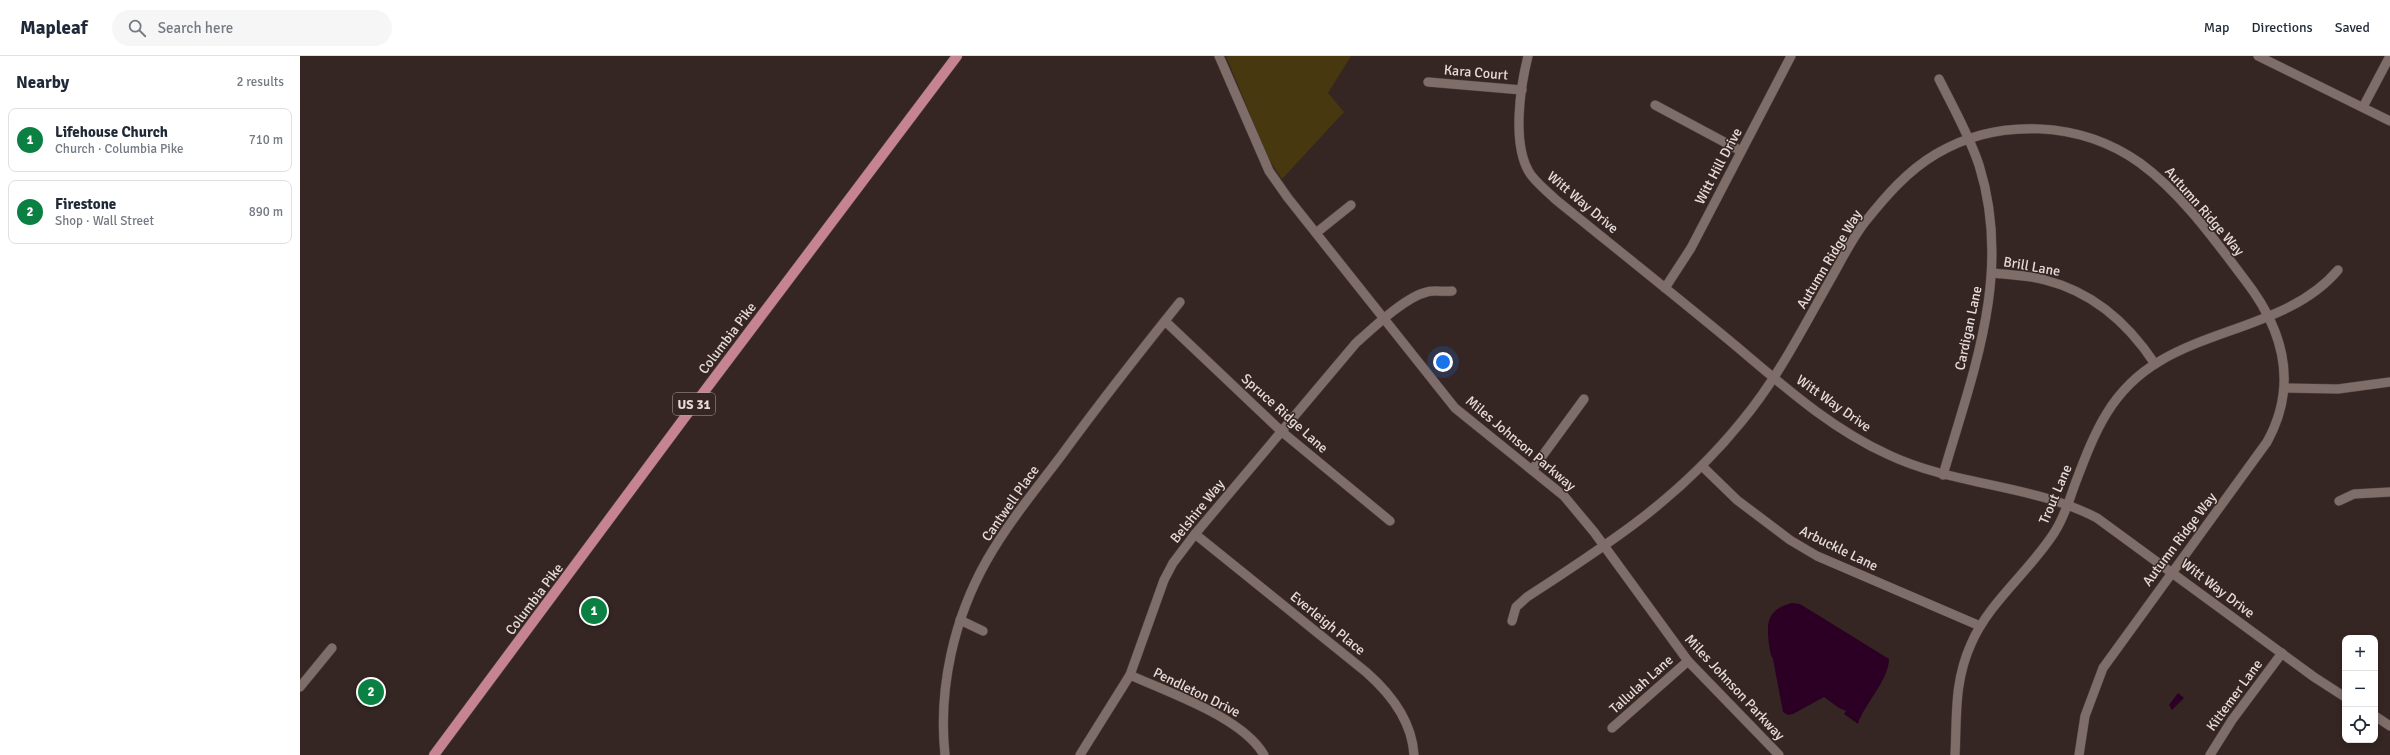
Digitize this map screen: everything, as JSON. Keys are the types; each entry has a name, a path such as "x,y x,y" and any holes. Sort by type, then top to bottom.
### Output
{"main road":[{"name":"Columbia Pike","path":"434,755 685,416 958,56"}],"street":[{"name":"Miles Johnson Parkway","path":"1218,56 1269,171 1316,233 1385,317 1455,408 1564,496 1604,547 1688,661 1779,755"},
{"name":"Witt Way Drive","path":"1528,56 1522,90 1519,144 1523,159 1530,174 1555,199 1774,377 1852,436 1888,455 1943,475 2068,504 2109,526 2282,653 2342,695"},
{"name":"Witt Hill Drive","path":"1665,288 1691,248 1792,56"},
{"path":"2258,56 2390,121"},
{"path":"2363,107 2390,56"},
{"name":"Cardigan Lane","path":"1939,80 1969,139 1980,171 1988,204 1993,274 1986,325 1943,475"},
{"name":"Kara Court","path":"1428,82 1522,90"},
{"path":"1655,105 1742,151"},
{"name":"Autumn Ridge Way","path":"1512,621 1516,607 1527,597 1604,547 1658,507 1703,467 1744,419 1774,377 1863,225 1901,180 1933,155 1969,139 2000,131 2039,128 2089,138 2121,151 2157,177 2190,212 2247,282 2270,315 2280,343 2284,388 2278,417 2267,442 2103,668 2085,716 2079,755"},
{"path":"1316,233 1351,205"},
{"name":"Trout Lane","path":"1955,755 1958,688 1964,660 1980,626 2048,541 2068,504 2102,420 2130,384 2155,364 2183,350 2303,300 2330,280 2338,270"},
{"name":"Brill Lane","path":"1993,274 2044,279 2067,286 2101,305 2133,334 2155,364"},
{"name":"Belshire Way","path":"1080,755 1130,675 1164,580 1173,563 1195,534 1342,357 1385,317 1427,292 1452,291"},
{"name":"Cantwell Place","path":"945,755 944,710 948,668 960,620 988,559 1008,529 1108,392 1180,302"},
{"name":"Spruce Ridge Lane","path":"1165,321 1281,431 1390,521"},
{"path":"2284,388 2338,389 2390,382"},
{"path":"1532,470 1584,399"},
{"name":"Arbuckle Lane","path":"1703,467 1737,500 1766,524 1817,556 1980,626"},
{"path":"2339,501 2354,494 2390,492"},
{"name":"Everleigh Place","path":"1195,534 1366,672 1388,692 1402,715 1413,746 1414,755"},
{"path":"960,620 983,631"},
{"path":"300,687 332,648"},
{"name":"Kittemer Lane","path":"2210,755 2232,720 2282,653"},
{"name":"Tallulah Lane","path":"1612,728 1688,661"},
{"name":"Pendleton Drive","path":"1130,675 1226,719 1245,734 1264,755"},
{"path":"2378,718 2390,726"}],"shaded area":[{"path":"1226,56 1351,56 1328,93 1344,112 1282,179 1268,158"},
{"path":"1792,603 1800,604 1889,659 1888,667 1881,684 1865,709 1858,724 1844,714 1846,711 1839,708 1824,697 1793,714 1788,715 1783,712 1770,650 1768,629 1770,617 1773,613 1778,609"},
{"path":"2178,693 2184,698 2172,710 2169,705"}],"place":[{"name":"Lifehouse Church","path":"594,611"},
{"name":"Firestone","path":"371,692"}]}
